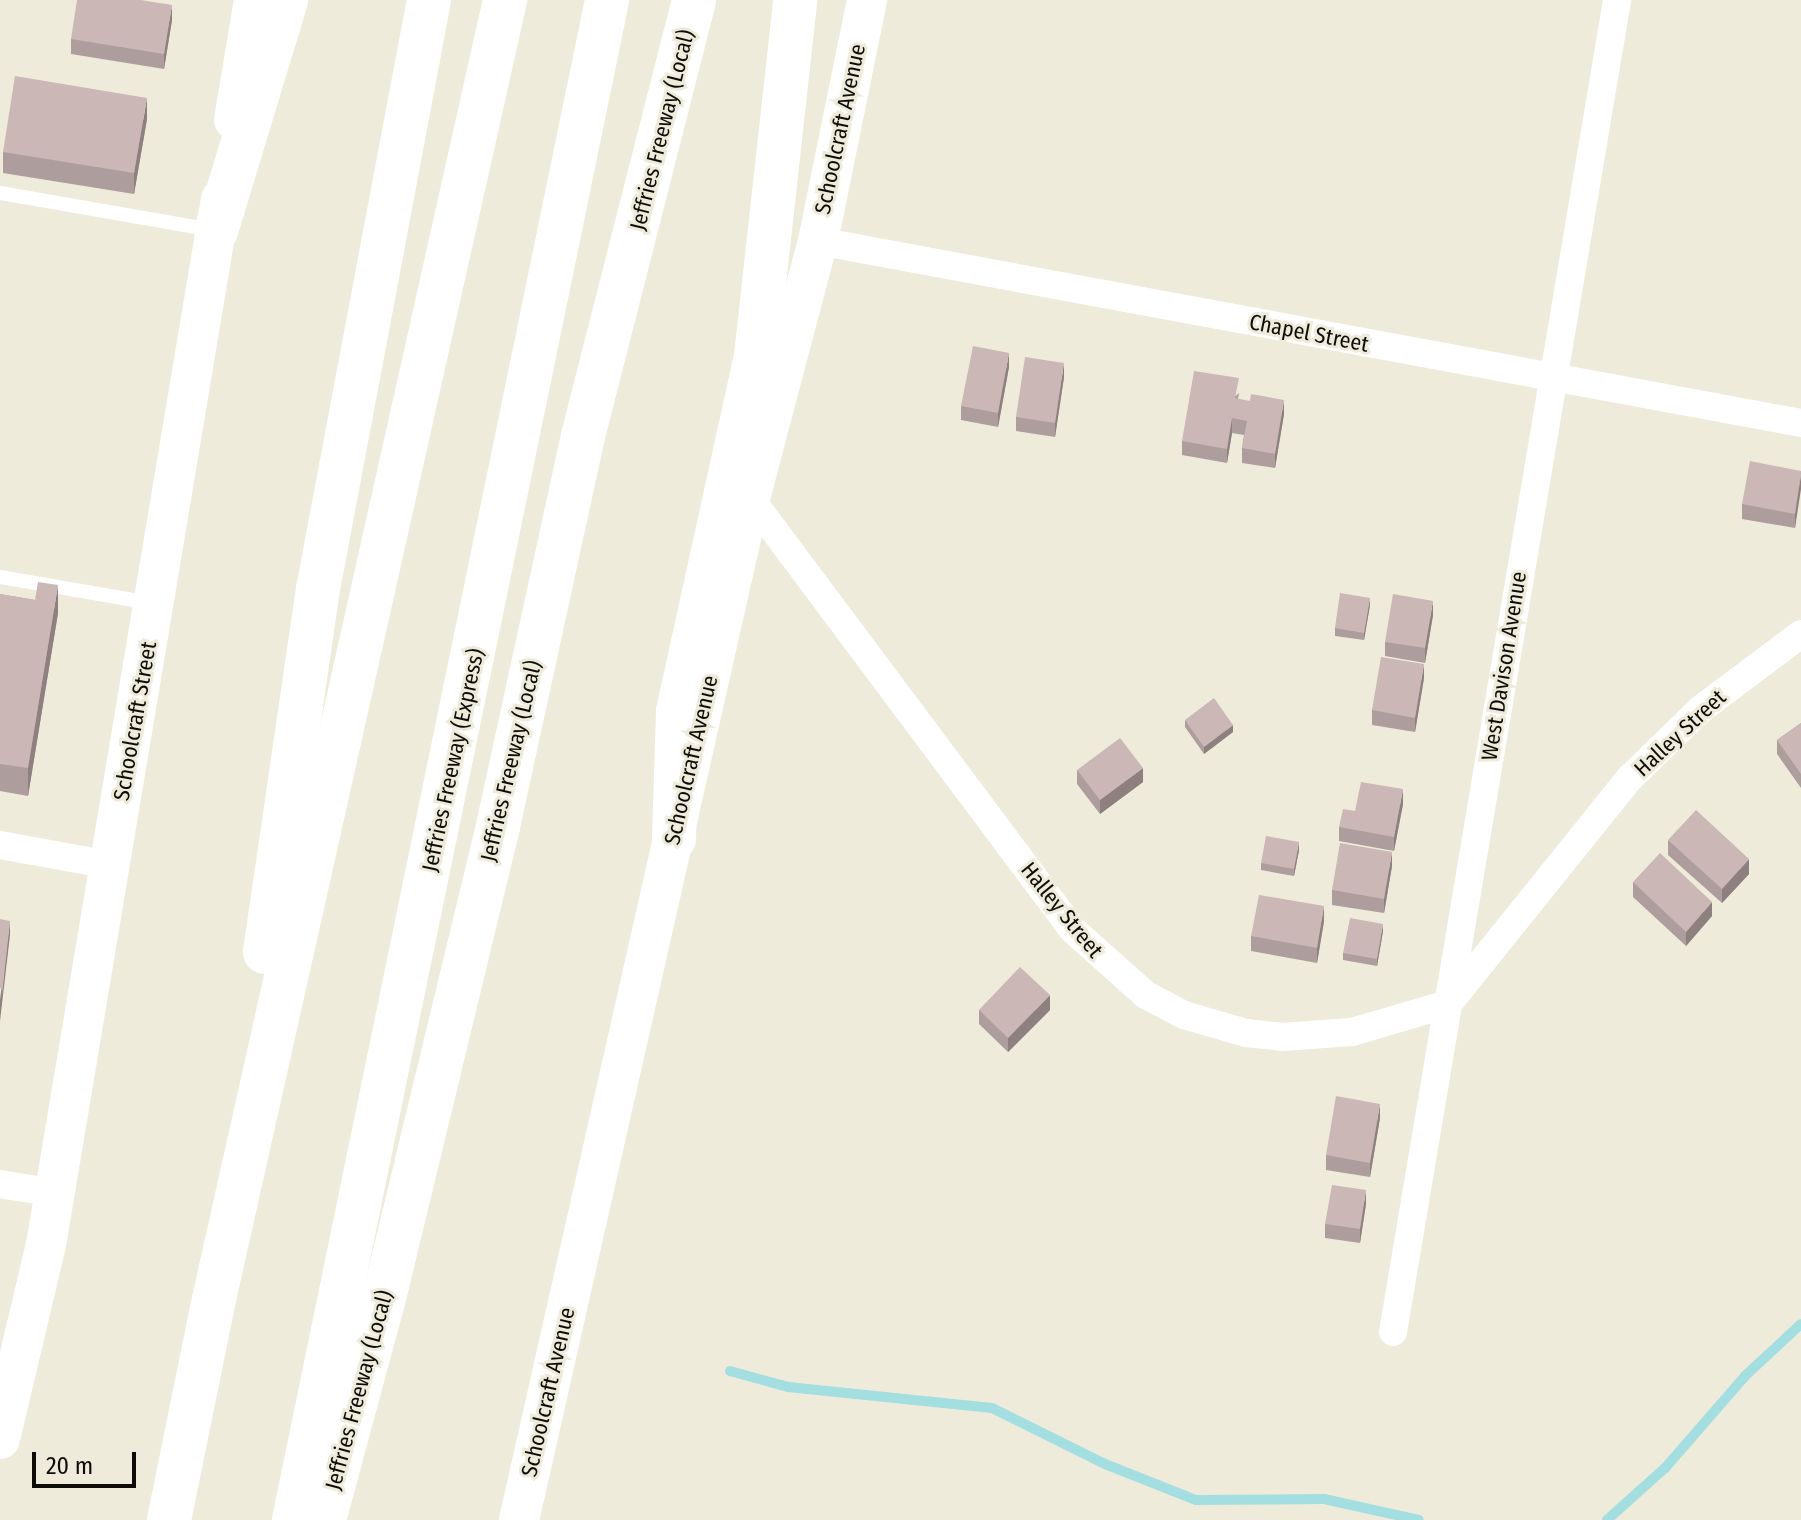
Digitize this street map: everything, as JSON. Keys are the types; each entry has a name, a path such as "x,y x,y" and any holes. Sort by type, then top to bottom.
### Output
{"highway":[{"path":"216,231 286,0"},
{"path":"214,1299 318,589 429,0"},
{"path":"169,1520 214,1299 505,0"},
{"name":"Jeffries Freeway (Express)","path":"294,1520 566,221 607,0"},
{"name":"Jeffries Freeway (Local)","path":"324,1520 387,1286 498,826 583,436 694,0"},
{"path":"674,839 678,711 756,356 795,0"}],"main road":[{"name":"Schoolcraft Street","path":"0,1439 6,1387 55,1193 254,0"},
{"name":"Schoolcraft Avenue","path":"519,1520 750,498 818,241 867,0"}],"street":[{"name":"West Davison Avenue","path":"1393,1332 1617,0"},
{"name":"Chapel Street","path":"818,241 1801,423"},
{"name":"Halley Street","path":"750,498 1073,930 1146,995 1215,1026 1282,1037 1352,1032 1448,1004 1630,778 1701,709 1801,634"},
{"path":"0,845 110,865"},
{"path":"0,1184 55,1193"}],"lane":[{"path":"0,193 216,231"},
{"path":"0,577 155,604"}],"building":[{"path":"77,0 141,0 172,5 164,54 71,39"},
{"path":"15,76 147,98 134,173 3,152"},
{"path":"973,346 1009,353 998,413 961,406"},
{"path":"1025,357 1064,363 1055,423 1016,417"},
{"path":"1194,371 1239,378 1235,398 1250,401 1251,394 1284,400 1275,454 1242,448 1247,421 1232,418 1227,449 1182,441"},
{"path":"1750,461 1801,471 1795,514 1742,504"},
{"path":"38,582 58,585 28,768 0,764 0,594 35,600"},
{"path":"1340,593 1370,598 1364,633 1335,628"},
{"path":"1393,594 1433,601 1425,648 1385,642"},
{"path":"1381,657 1424,664 1415,718 1372,710"},
{"path":"1214,698 1233,725 1204,747 1185,720"},
{"path":"1801,723 1801,774 1777,740"},
{"path":"1120,738 1143,768 1100,800 1077,770"},
{"path":"1361,782 1403,789 1394,837 1339,827 1343,809 1355,811"},
{"path":"1696,810 1749,859 1722,889 1668,840"},
{"path":"1266,836 1299,842 1294,869 1261,863"},
{"path":"1340,843 1392,852 1384,899 1332,890"},
{"path":"1660,853 1712,902 1686,932 1633,882"},
{"path":"1259,895 1324,906 1317,948 1251,936"},
{"path":"1350,918 1383,924 1377,959 1343,953"},
{"path":"0,919 10,921 2,995 0,988"},
{"path":"1020,967 1050,995 1008,1038 979,1010"},
{"path":"1336,1096 1380,1104 1370,1163 1326,1155"},
{"path":"1332,1185 1366,1190 1360,1229 1325,1224"}],"waterway":[{"path":"1607,1520 1666,1467 1745,1376 1801,1324"},
{"path":"730,1371 788,1387 992,1408 1105,1464 1196,1500 1324,1499 1419,1520"}]}
